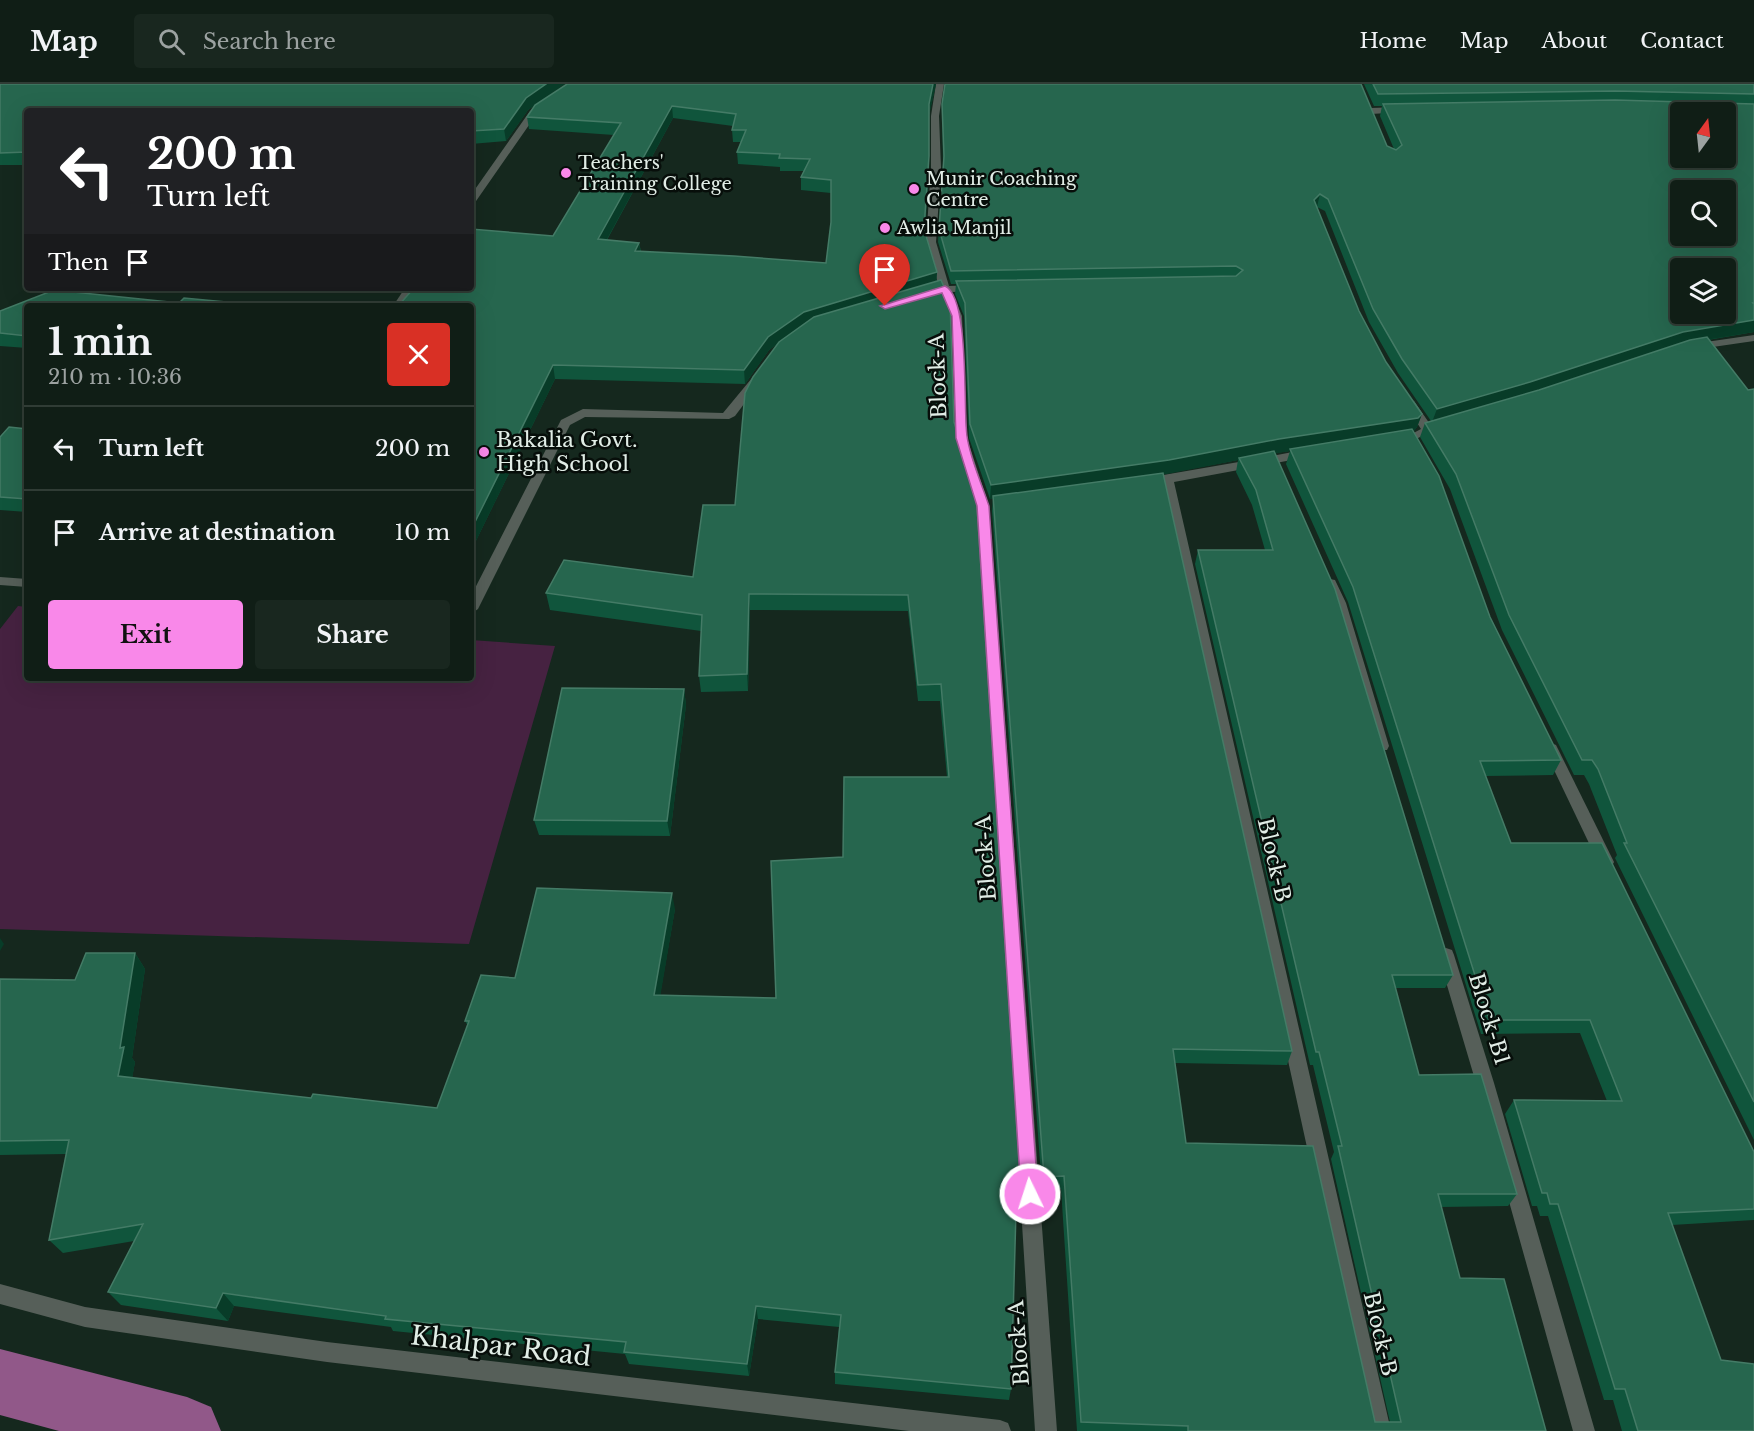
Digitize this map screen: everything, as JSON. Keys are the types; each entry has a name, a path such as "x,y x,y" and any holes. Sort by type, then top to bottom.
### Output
{"street":[{"name":"Block-A","path":"940,84 935,116 936,168 930,242 945,289 957,316 962,438 989,505 1046,1431"},
{"path":"474,198 533,113 571,87"},
{"path":"1371,111 1406,110"},
{"path":"922,295 945,289 991,288"},
{"path":"1681,350 1754,338"},
{"path":"474,603 565,423 584,413 725,417 731,414 761,373"},
{"path":"1403,393 1434,428 1406,438 1422,454"},
{"path":"1134,484 1321,451"},
{"path":"1276,459 1285,479"},
{"name":"Block-B","path":"1167,480 1380,1431"},
{"path":"1325,572 1339,603 1388,763"},
{"path":"0,581 24,583"},
{"path":"1545,738 1613,877"},
{"name":"Block-B1","path":"1440,934 1584,1431"},
{"name":"Khalpar Road","path":"0,1294 86,1317 327,1352 1000,1431"}],"shaded area":[{"path":"18,606 24,607 24,681 474,681 474,640 555,646 469,944 0,929 0,629"}],"building":[{"path":"0,84 546,84 526,98 504,129 474,131 474,108 24,108 24,152 0,153"},
{"path":"567,84 933,84 929,104 929,156 924,229 937,272 804,312 768,337 744,370 553,365 474,524 474,303 401,303 411,291 474,291 474,229 553,236 621,123 527,117 535,105","holes":["672,106 736,114 732,130 746,130 737,152 780,154 779,158 810,159 801,177 831,180 831,222 826,263 635,251 639,243 598,239"]},
{"path":"945,84 1361,84 1387,146 1396,150 1402,145 1383,104 1615,100 1684,102 1670,102 1670,168 1736,168 1736,103 1754,104 1754,320 1736,323 1736,258 1670,258 1670,324 1730,324 1683,332 1530,382 1437,409 1402,359 1373,309 1328,199 1320,194 1314,200 1359,311 1386,362 1422,414 1418,418 1279,439 1169,460 991,485 970,424 965,303 956,281 1236,276 1243,270 1236,266 951,271 939,229 944,156 942,104"},
{"path":"1373,84 1754,84 1754,94 1615,91 1378,94"},
{"path":"941,280 950,301 954,422 976,490 1020,1176 1017,1176 1011,1389 835,1372 841,1315 756,1306 747,1364 624,1352 626,1342 385,1319 386,1316 223,1293 216,1308 108,1292 143,1224 49,1240 69,1140 0,1141 0,979 75,980 86,953 135,953 120,1048 124,1047 118,1076 311,1098 313,1094 437,1108 469,1021 465,1021 481,975 515,978 537,888 672,893 654,995 776,998 771,861 843,857 844,777 949,777 941,684 918,685 908,595 749,594 747,674 699,676 702,615 546,593 564,560 693,577 703,505 735,505 745,393 753,377 779,342 814,317"},
{"path":"51,291 179,303 24,303 24,336 0,333 0,311"},
{"path":"184,298 237,303 179,303"},
{"path":"1707,337 1748,390 1754,389 1754,1102 1624,843 1627,843 1598,769 1592,760 1582,760 1509,615 1456,474 1425,423 1539,390 1690,340"},
{"path":"9,427 24,429 24,499 0,497 0,437"},
{"path":"1412,429 1439,476 1490,617 1561,760 1480,761 1511,843 1602,843 1754,1152 1754,1209 1668,1213 1721,1360 1754,1364 1754,1431 1638,1431 1625,1389 1615,1389 1558,1204 1550,1204 1547,1193 1542,1193 1514,1100 1622,1101 1590,1020 1489,1020 1353,587 1290,449"},
{"path":"1274,451 1335,589 1453,975 1392,975 1419,1075 1481,1074 1517,1194 1438,1194 1460,1278 1504,1279 1546,1431 1188,1431 1188,1426 1081,1422 1064,1176 1044,1177 993,496 1163,473 1292,1051 1173,1049 1186,1143 1313,1146 1375,1422 1401,1422 1338,1146 1342,1146 1319,1052 1316,1052 1198,550 1273,550 1256,490 1239,458"},
{"path":"562,688 684,689 667,821 534,820"}],"waterway":[{"path":"0,1382 187,1431"}],"place":[{"name":"Teachers' Training College","path":"566,173"},
{"name":"Munir Coaching Centre","path":"914,189"},
{"name":"Awlia Manjil","path":"885,228"},
{"name":"Bakalia Govt. High School","path":"484,452"}],"route":[{"path":"885,306 945,289 957,316 962,438 983,506 1030,1194"}]}
